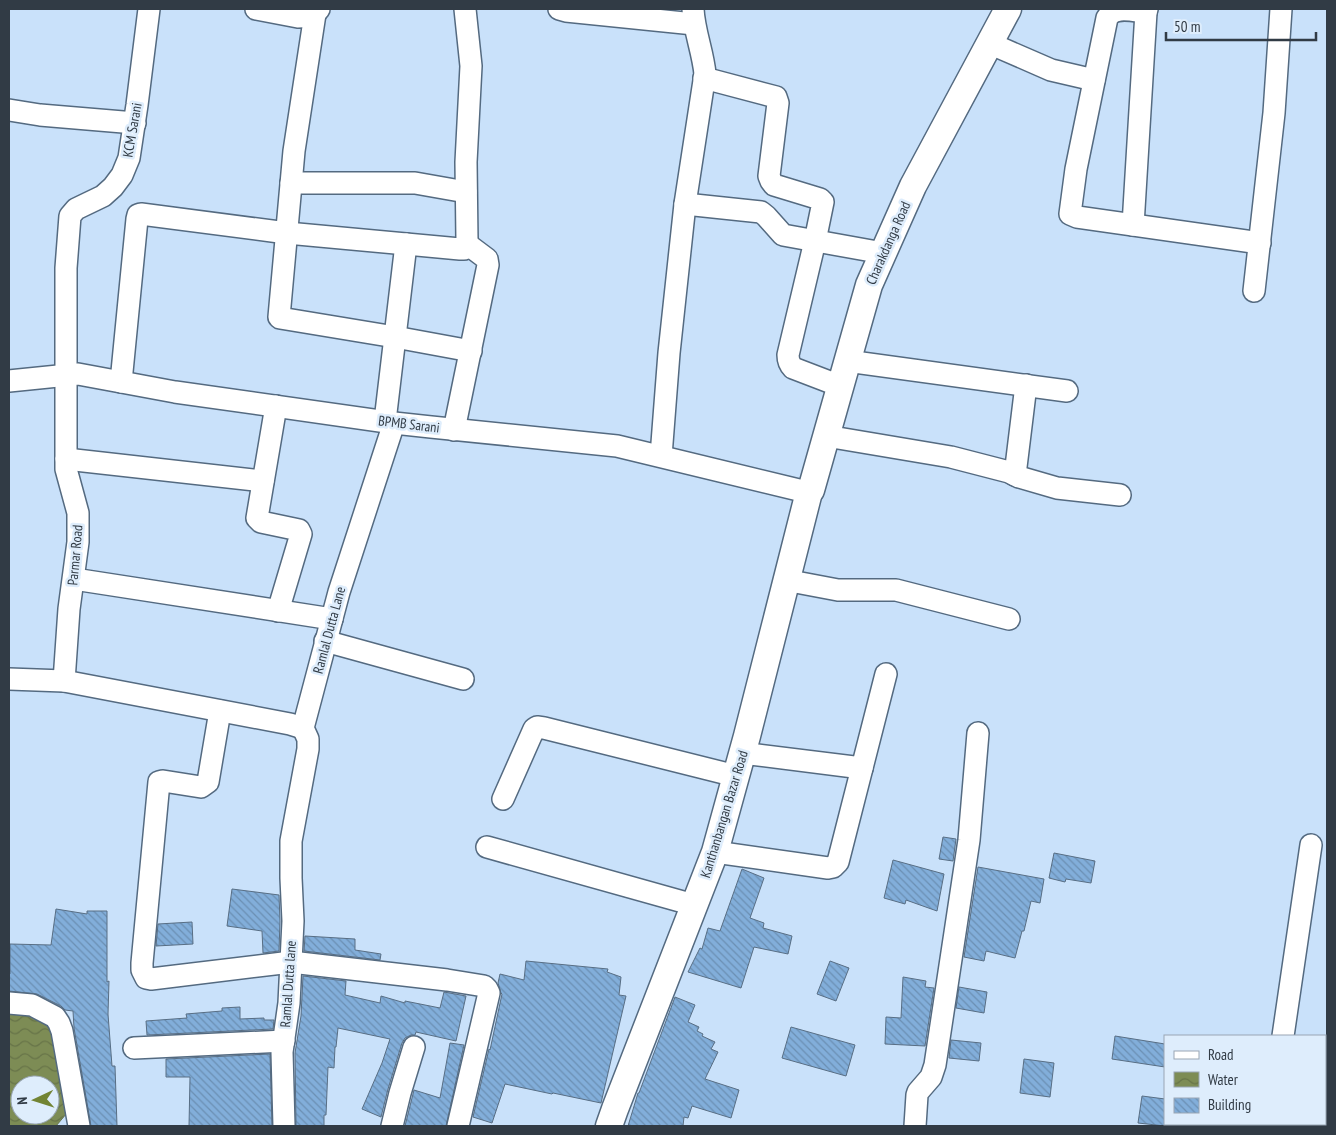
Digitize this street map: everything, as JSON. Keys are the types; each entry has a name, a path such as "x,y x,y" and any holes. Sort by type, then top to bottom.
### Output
{"street":[{"name":"KCM Sarani","path":"67,375 66,268 70,216 76,209 103,196 113,187 122,175 129,158 150,9"},
{"path":"256,9 298,17 310,17 317,11"},
{"path":"121,382 138,215 144,214 287,233 464,249 467,244 466,162 471,66 465,9"},
{"path":"559,9 566,11 694,16 705,74 685,204 669,354 661,456"},
{"name":"Charakdanga Road","path":"808,492 811,490 869,285 913,186 1008,9"},
{"path":"1254,291 1274,113 1281,9"},
{"path":"1133,225 1147,10 1115,10 1108,15 1076,170 1070,214 1077,217 1133,225 1260,243"},
{"path":"317,11 294,152 278,316 280,318 471,351"},
{"path":"990,43 1051,70 1094,80"},
{"path":"704,78 778,100 770,179 772,184 820,199 823,202 788,355 790,365 793,368 843,374 1026,386 1067,391"},
{"path":"9,110 40,115 135,123"},
{"path":"291,183 415,183 466,192"},
{"path":"685,204 761,212 780,234 883,253"},
{"name":"Ramlal Dutta Lane","path":"291,841 308,749 308,739 303,728 339,592 390,422 395,337 406,244"},
{"path":"454,430 488,265 487,259 467,244"},
{"name":"BPMB Sarani","path":"9,381 78,374 175,392 390,422 617,446 808,492"},
{"name":"Parmar Road","path":"64,681 69,610 78,542 78,513 67,475 67,375"},
{"path":"1015,475 1026,386"},
{"path":"276,406 257,515 259,521 299,530 301,534 278,611"},
{"path":"826,436 951,457 1057,488 1120,495"},
{"path":"66,459 263,481"},
{"name":"Kanthanbangan Bazar Road","path":"609,1126 715,852 808,492"},
{"path":"74,579 332,619"},
{"path":"786,580 832,589 896,590 1009,619"},
{"path":"326,642 463,679"},
{"path":"715,852 828,868 833,867 838,862 886,674"},
{"path":"9,679 64,681 303,728"},
{"path":"220,711 208,782 201,787 159,782 142,963 144,976 149,979 291,962 447,980 486,988 489,993 458,1126"},
{"path":"504,799 534,729 537,727 739,764 862,768"},
{"path":"915,1126 917,1095 931,1077 936,1056 969,840 978,733"},
{"name":"Ramlal Dutta lane","path":"284,1126 282,1072 289,1003 293,921 291,841"},
{"path":"1283,1035 1311,845"},
{"path":"486,847 694,906"},
{"path":"9,1003 32,1005 55,1017 60,1023 79,1126"},
{"path":"134,1048 284,1041"},
{"path":"392,1126 414,1047"}],"water":[{"path":"9,1002 41,1014 55,1039 67,1113 60,1121 60,1075 10,1075 10,1125 56,1126 9,1126"}],"building":[{"path":"943,837 956,839 953,861 939,859"},
{"path":"1054,853 1095,861 1091,883 1066,879 1065,882 1049,878"},
{"path":"893,860 944,874 937,911 906,900 905,904 884,898"},
{"path":"978,867 1044,879 1040,903 1031,901 1015,958 986,951 984,961 964,957"},
{"path":"742,869 764,878 750,918 764,923 763,928 792,936 788,954 754,947 741,988 688,972 700,948 702,949 708,928 720,931"},
{"path":"232,889 279,895 279,951 263,953 262,931 227,926"},
{"path":"56,909 87,914 87,911 107,911 108,1014 112,1066 115,1066 117,1126 91,1126 74,1028 73,1011 65,1010 37,994 9,991 10,944 51,945"},
{"path":"192,922 193,944 156,946 158,924"},
{"path":"305,936 355,939 355,950 381,954 380,960 304,951"},
{"path":"526,961 608,969 607,972 621,977 619,995 626,996 601,1103 505,1084 492,1123 473,1117 502,994 498,983 500,974 524,980"},
{"path":"830,961 849,968 836,1001 817,994"},
{"path":"303,976 346,981 345,995 380,1003 381,996 405,1003 405,1001 440,1008 444,992 466,996 456,1041 416,1032 415,1035 405,1038 381,1117 362,1109 390,1039 338,1028 334,1068 328,1067 324,1126 296,1126 295,1053 301,1016"},
{"path":"903,977 926,981 925,987 934,988 925,1046 885,1044 886,1017 901,1018"},
{"path":"959,987 987,992 984,1013 956,1008"},
{"path":"675,997 695,1005 688,1022 699,1027 697,1031 703,1034 702,1036 715,1042 711,1049 718,1052 705,1079 739,1090 731,1118 692,1106 688,1118 684,1117 683,1126 628,1126 638,1093"},
{"path":"240,1007 240,1019 264,1018 264,1020 274,1020 273,1029 147,1035 146,1021 187,1018 186,1014 222,1011 222,1008"},
{"path":"791,1027 855,1045 846,1076 782,1058"},
{"path":"1115,1036 1164,1044 1164,1067 1112,1059"},
{"path":"951,1040 981,1043 979,1061 949,1058"},
{"path":"450,1043 464,1045 446,1126 405,1126 414,1090 440,1098"},
{"path":"270,1054 272,1126 189,1126 190,1077 166,1077 166,1059"},
{"path":"1024,1059 1054,1063 1050,1097 1020,1093"},
{"path":"1142,1096 1164,1099 1165,1126 1138,1123"}]}
